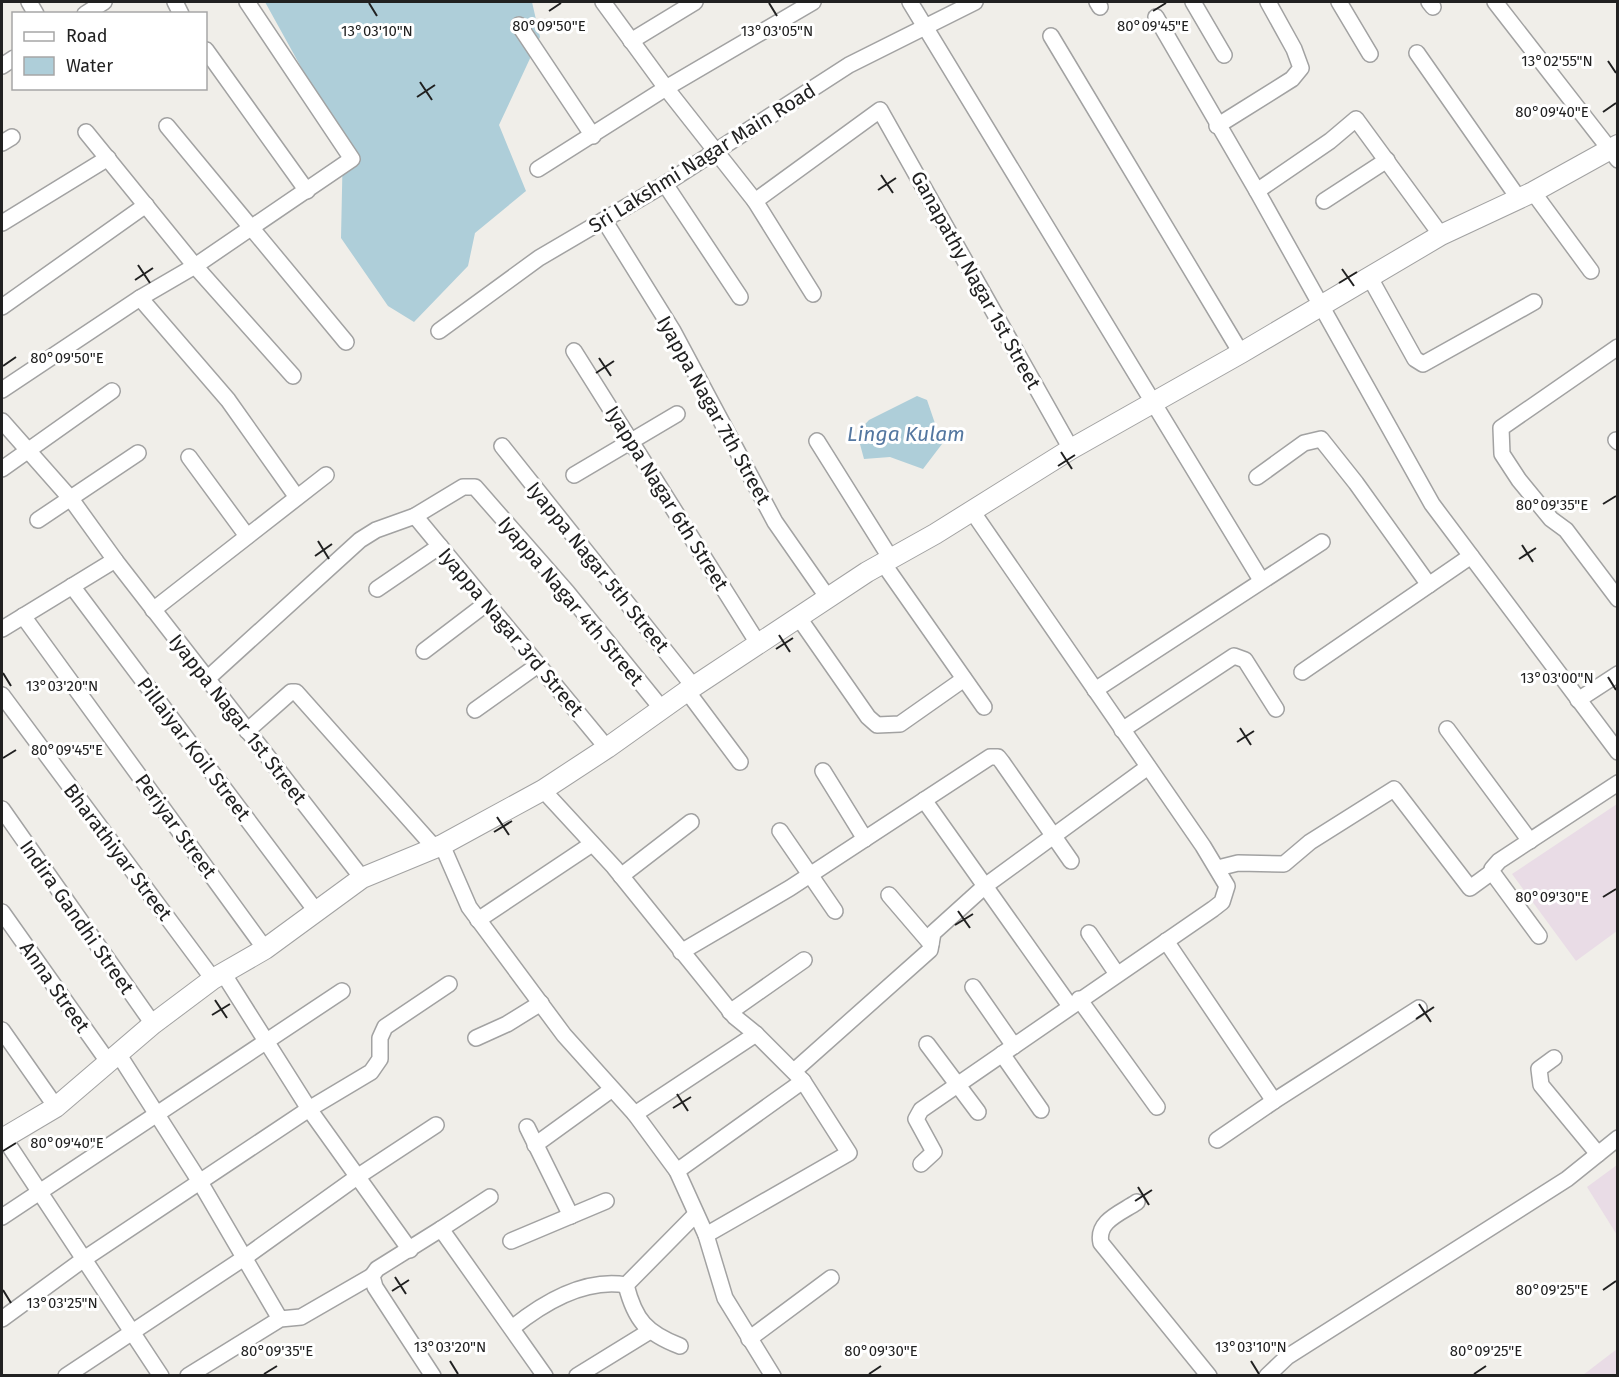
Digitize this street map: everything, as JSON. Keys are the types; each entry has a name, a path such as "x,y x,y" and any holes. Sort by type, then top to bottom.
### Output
{"street":[{"path":"88,12 104,2"},
{"path":"2,390 140,298 195,266 348,162 351,155 247,2"},
{"path":"603,2 754,201 813,294"},
{"path":"631,41 694,2"},
{"path":"538,169 666,88 813,2"},
{"path":"909,2 1261,580"},
{"name":"Sri Lakshmi Nagar Main Road","path":"439,331 539,258 665,184 849,65 975,2"},
{"path":"1193,2 1224,55"},
{"path":"1217,126 1292,79 1301,69 1294,49 1268,2"},
{"path":"1339,2 1370,54"},
{"path":"161,1376 3,1138 56,1107 153,1024 218,976 265,948 362,878 438,846 543,790 691,689 887,561 1071,449 1240,353 1319,305 1441,235 1615,151 1495,2"},
{"path":"1156,17 1217,126 1257,191 1432,504 1617,752"},
{"path":"519,25 593,136"},
{"path":"1051,36 1240,353"},
{"path":"207,51 307,190"},
{"path":"1417,53 1526,195 1591,271"},
{"name":"Ganapathy Nagar 1st Street","path":"754,201 880,110 1071,449"},
{"path":"1257,191 1356,119 1441,235"},
{"path":"167,126 346,342"},
{"path":"86,132 195,266 293,376"},
{"path":"2,223 108,158"},
{"path":"1324,201 1387,160"},
{"path":"665,184 740,297"},
{"path":"2,307 146,205"},
{"name":"Iyappa Nagar 7th Street","path":"604,220 673,331 775,522 828,598"},
{"path":"1370,276 1415,358 1423,364 1534,302"},
{"path":"140,298 228,400 296,496"},
{"path":"1617,347 1501,428 1500,438 1502,454 1519,480 1551,519 1566,530 1617,598"},
{"name":"Iyappa Nagar 6th Street","path":"574,351 759,645"},
{"path":"2,469 112,391"},
{"path":"574,475 677,414"},
{"name":"Iyappa Nagar 1st Street","path":"2,421 71,499 153,610 362,878"},
{"path":"1257,477 1304,443 1321,439 1350,475 1429,585"},
{"path":"817,441 887,561 984,707"},
{"name":"Iyappa Nagar 5th Street","path":"502,446 691,689 740,762"},
{"path":"38,520 138,453"},
{"path":"189,457 247,536"},
{"path":"153,610 296,496 326,475"},
{"name":"Iyappa Nagar 4th Street","path":"416,516 462,487 475,487 567,592 662,709"},
{"path":"921,1164 934,1152 933,1146 918,1124 917,1114 1222,902 1227,886 1218,868 972,511"},
{"path":"207,679 360,540 376,530 416,516"},
{"name":"Iyappa Nagar 3rd Street","path":"416,516 607,748"},
{"path":"1095,690 1322,542"},
{"path":"377,589 440,546"},
{"path":"1302,672 1471,556"},
{"path":"2,628 115,560"},
{"name":"Pillaiyar Koil Street","path":"72,586 316,910"},
{"path":"424,651 487,603"},
{"name":"Periyar Street","path":"23,616 265,948"},
{"path":"799,618 868,717 877,725 885,727 900,724 964,679"},
{"path":"1122,730 1234,656 1245,660 1276,709"},
{"path":"475,710 538,665"},
{"path":"1578,700 1617,674"},
{"path":"247,730 291,692 296,692 438,846 478,920 611,1090 635,1114 677,1171 706,1235 725,1298 773,1376"},
{"name":"Bharathiyar Street","path":"2,695 266,1041 309,1109 410,1250"},
{"path":"1447,729 1530,841"},
{"path":"681,952 810,874 990,757 998,757 1071,861"},
{"path":"677,1171 799,1076 930,950 933,933 985,886 1148,767"},
{"path":"823,771 865,839"},
{"path":"1218,868 1238,863 1284,864 1310,843 1394,789 1470,888 1492,872 1494,865 1617,783"},
{"path":"543,790 621,876 730,1012 799,1076 849,1153 706,1235"},
{"path":"924,800 985,886 1157,1107"},
{"name":"Indira Gandhi Street","path":"2,809 153,1024"},
{"path":"621,876 691,822"},
{"path":"780,831 835,911"},
{"path":"478,920 592,844"},
{"path":"1492,872 1539,936"},
{"path":"890,895 931,944"},
{"name":"Anna Street","path":"2,912 157,1113 280,1319"},
{"path":"1089,933 1117,974"},
{"path":"1166,941 1274,1101"},
{"path":"730,1012 804,960"},
{"path":"2,1319 84,1259 309,1109 371,1072 380,1059 381,1032 385,1027 449,984"},
{"path":"973,987 1041,1110"},
{"path":"2,1217 342,991"},
{"path":"476,1038 507,1024 541,1003"},
{"path":"1217,1140 1419,1008"},
{"path":"2,1030 56,1107"},
{"path":"635,1114 756,1034"},
{"path":"927,1044 978,1112"},
{"path":"1554,1058 1539,1069 1541,1085 1598,1154"},
{"path":"536,1145 611,1090"},
{"path":"66,1376 244,1258 357,1177 436,1125"},
{"path":"527,1127 571,1216"},
{"path":"1267,1376 1287,1357 1567,1179 1617,1138"},
{"path":"188,1376 280,1319 301,1317 372,1276 377,1269 490,1197"},
{"path":"511,1241 606,1201"},
{"path":"1137,1202 1103,1224 1099,1236 1101,1243 1209,1376"},
{"path":"512,1328 536,1309 563,1296 602,1286 626,1285 696,1214"},
{"path":"441,1229 545,1376"},
{"path":"372,1276 375,1287 433,1376"},
{"path":"749,1339 831,1278"},
{"path":"626,1285 632,1309 650,1331 680,1346"},
{"path":"577,1376 650,1331"}],"shaded area":[{"path":"1617,804 1617,931 1576,961 1512,874"},
{"path":"1617,1165 1617,1235 1587,1187"},
{"path":"1617,1349 1617,1375 1583,1375"}],"water":[{"path":"265,2 532,2 540,37 499,125 526,191 475,233 468,266 414,322 388,306 341,238 343,143"},
{"name":"Linga Kulam","path":"917,396 927,400 942,444 923,469 890,457 864,459 857,433 869,420"}]}
